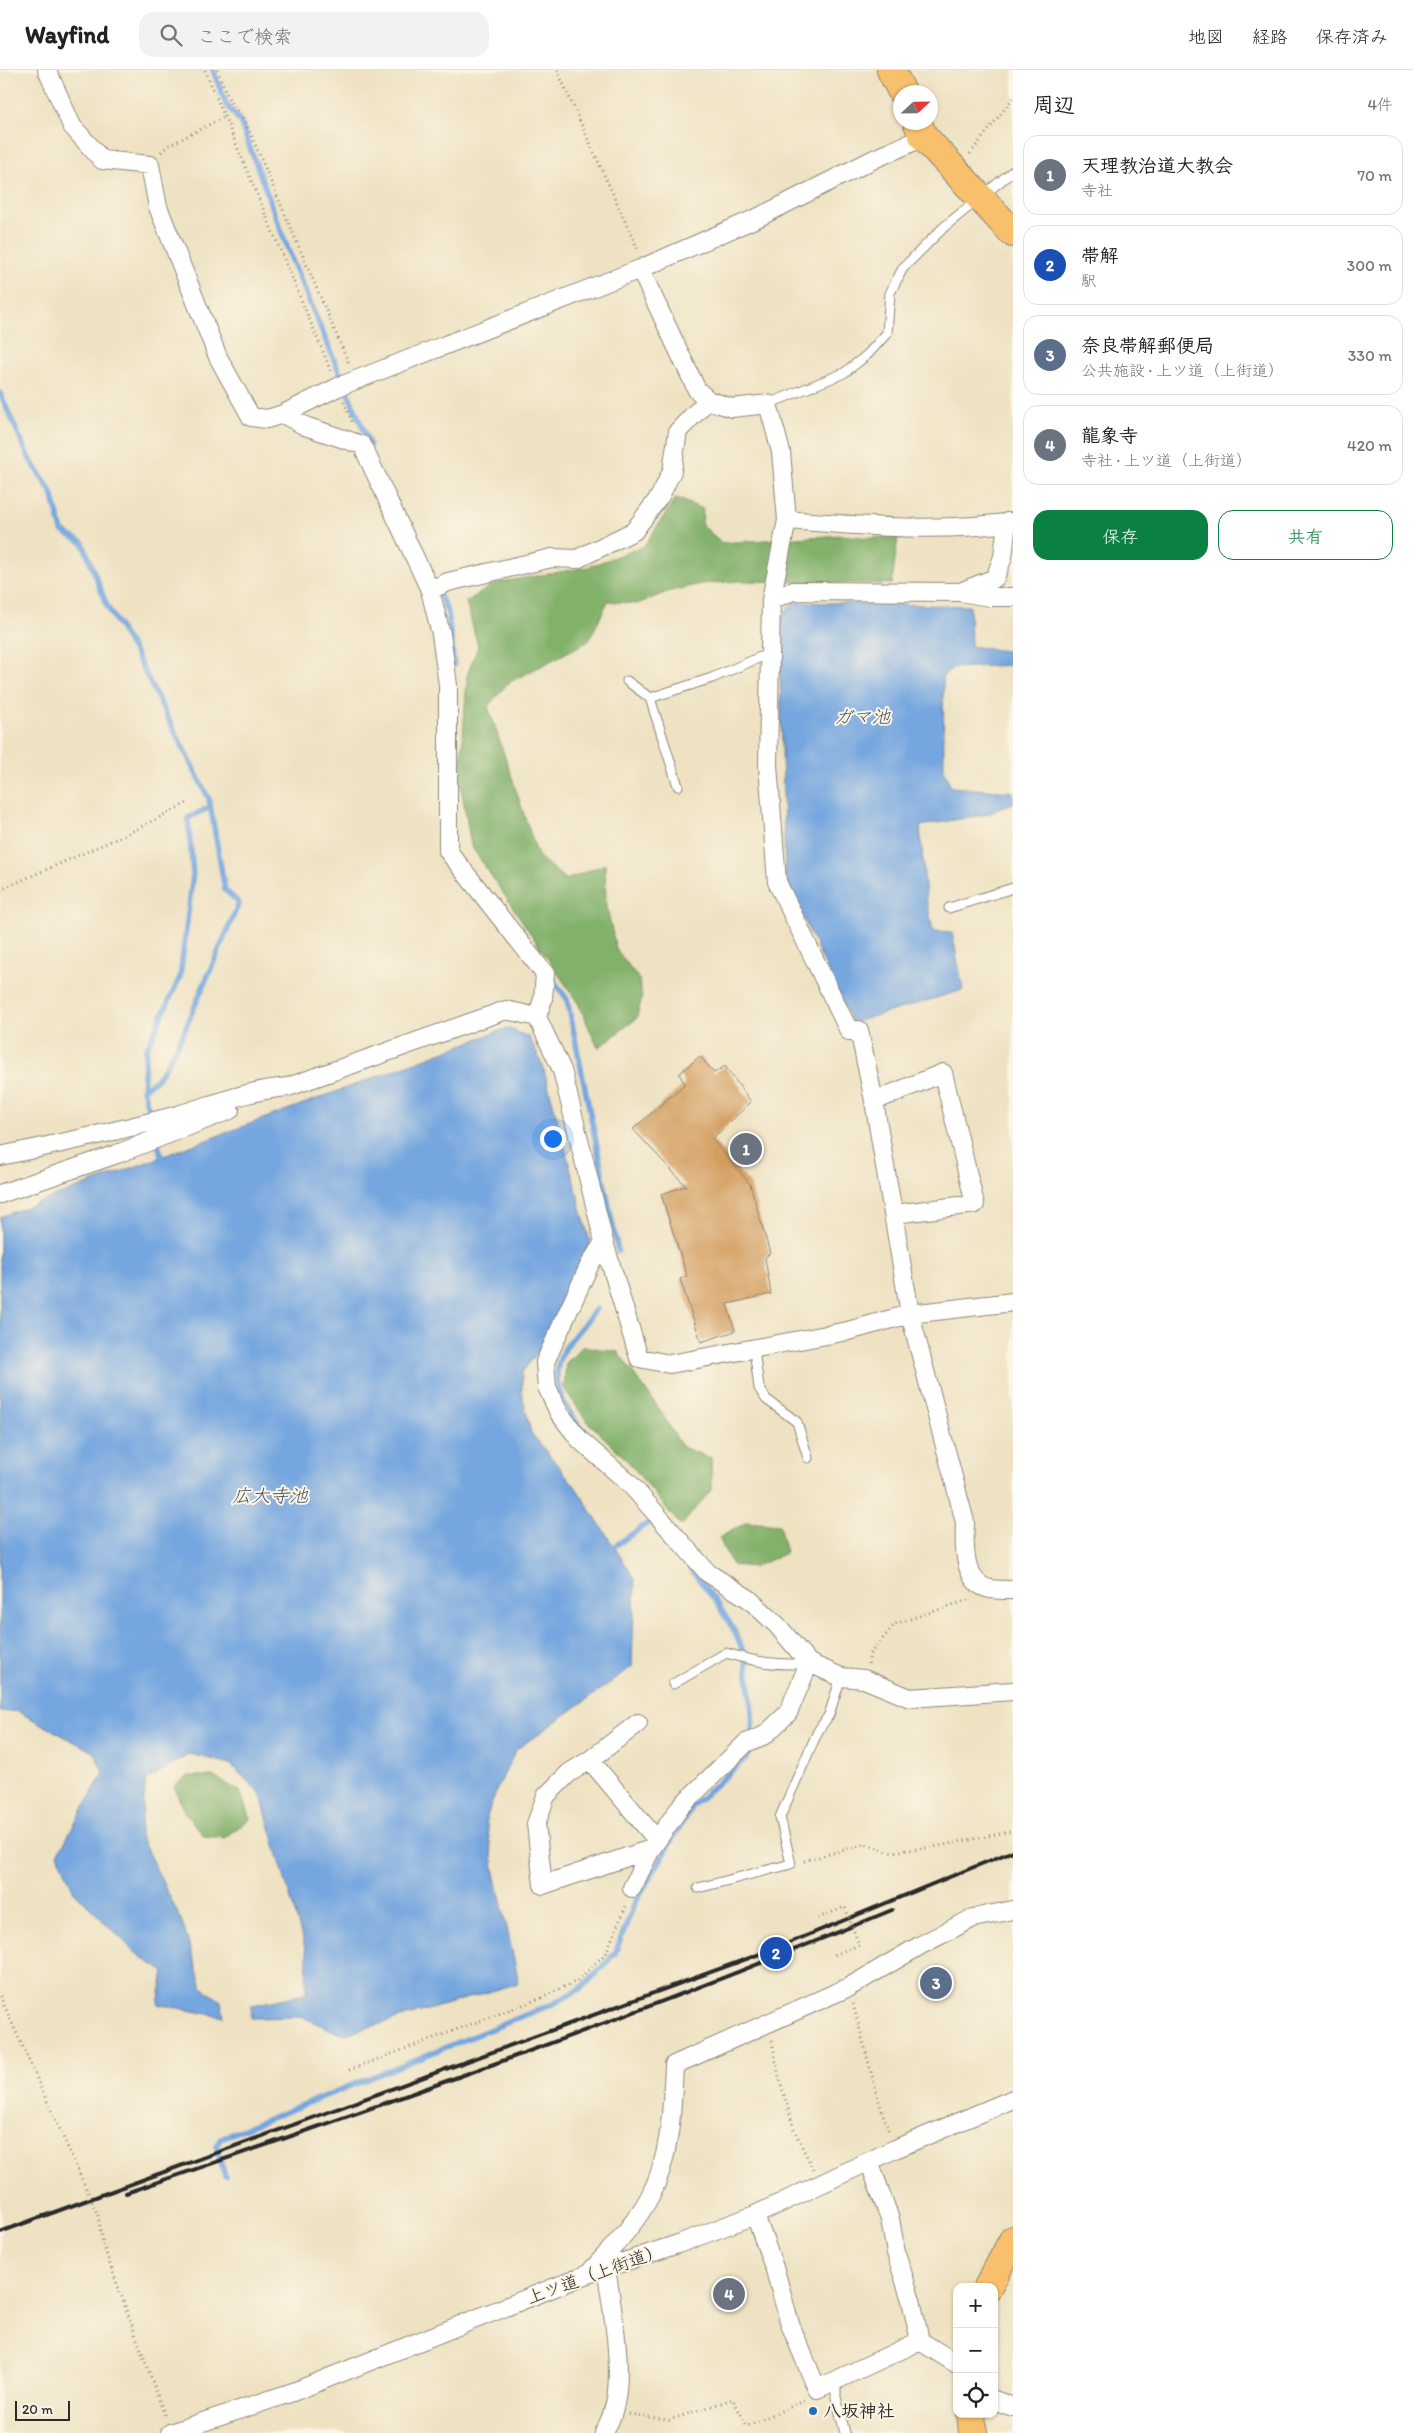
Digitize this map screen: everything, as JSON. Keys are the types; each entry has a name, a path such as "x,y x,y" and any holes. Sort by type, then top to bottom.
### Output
{"main road":[{"path":"891,70 898,85"},
{"path":"921,130 956,172 1013,233"},
{"path":"990,2283 1013,2240"},
{"path":"971,2418 973,2433"}],"street":[{"path":"47,70 72,126 102,160 150,165 158,207 218,357 251,417 267,419 284,414 338,387 643,267 758,217 874,159 921,130"},
{"path":"643,267 697,390 708,400 732,408 768,404 781,452 787,520 771,600 768,765 777,882 849,1031 859,1030 874,1101 910,1314 965,1522 964,1548 973,1578 988,1588 1013,1590"},
{"path":"438,587 552,558 577,559 634,532 660,496 672,471 678,431 708,400"},
{"path":"284,414 305,426 362,445 438,587 441,634 448,685 448,851 544,974 543,999 538,1017 562,1070 604,1242 639,1358 670,1364 848,1331 910,1314 1013,1302"},
{"path":"787,520 879,528 954,527 1010,522 1003,557 995,578 960,592"},
{"path":"771,600 793,591 960,592 990,597 1013,597"},
{"path":"0,1194 117,1154 288,1087 506,1010 538,1017"},
{"path":"874,1101 943,1073 974,1204 894,1214"},
{"path":"0,1156 73,1141 176,1116 262,1089 288,1087"},
{"path":"604,1242 590,1264 545,1362 547,1387 560,1413 580,1440 630,1484 708,1572 749,1599 777,1625 809,1663 841,1677 864,1679 910,1698 1013,1691"},
{"path":"632,1888 654,1845 681,1806 746,1743 765,1735 788,1713 809,1663"},
{"path":"638,1723 590,1760 569,1773 546,1796 536,1824 543,1885 654,1845"},
{"path":"590,1760 654,1845"},
{"path":"588,2274 628,2231 651,2195 664,2157 671,2112 674,2065 849,1987 921,1945 973,1918 1013,1910"},
{"name":"上ツ道（上街道）","path":"170,2433 293,2392 588,2274 678,2244 755,2215 895,2149 1013,2099"},
{"path":"869,2161 890,2219 896,2253 911,2300 920,2341 953,2362"},
{"path":"755,2215 775,2270 790,2324 817,2389 920,2341"},
{"path":"604,2433 614,2411 617,2375 613,2310 606,2268"},
{"path":"998,2401 1013,2407"}],"lane":[{"path":"768,404 844,372 867,355 887,333 890,293 903,268 944,227 1013,171"},
{"path":"650,698 712,678 770,653"},
{"path":"627,681 650,698 678,786"},
{"path":"949,908 1013,888"},
{"path":"754,1349 759,1388 766,1399 797,1422 808,1458"},
{"path":"673,1684 726,1653 755,1662 782,1665 809,1663"},
{"path":"698,1888 792,1864 780,1817 818,1731 829,1715 841,1677"},
{"path":"836,2379 836,2397 844,2433"}],"path":[{"path":"205,70 226,116 288,273 362,445"},
{"path":"217,70 230,102 245,121 356,380"},
{"path":"557,70 643,267"},
{"path":"956,172 1013,98"},
{"path":"150,165 156,156 168,146 226,116"},
{"path":"0,890 127,834 187,803"},
{"path":"864,1679 870,1654 895,1624 977,1597 988,1588"},
{"path":"792,1864 865,1844 891,1852 934,1847 1013,1831"},
{"path":"349,2070 541,1998 577,1981 606,1953 624,1915 632,1888"},
{"path":"818,1918 846,1907 859,1945 831,1956"},
{"path":"849,1987 878,2098 895,2149"},
{"path":"0,1996 98,2215 103,2245 170,2433"},
{"path":"772,2021 771,2036 779,2077 794,2129 819,2184"},
{"path":"614,2411 670,2420 733,2399 747,2426 814,2396 817,2389"}],"green space":[{"path":"676,498 703,509 702,525 722,543 842,535 871,538 898,536 892,584 740,581 700,584 667,592 637,604 608,601 589,641 508,683 488,706 538,856 566,880 605,864 606,903 616,949 639,979 642,998 636,1019 598,1048 578,1003 471,846 460,780 467,676 478,646 466,602 496,583 588,567 644,546"},
{"path":"583,1346 618,1352 658,1407 682,1447 711,1458 712,1489 681,1526 626,1459 586,1420 564,1388 566,1363"},
{"path":"747,1522 779,1525 786,1553 754,1567 732,1565 719,1538"},
{"path":"188,1776 212,1776 240,1791 250,1819 224,1838 204,1836 184,1812 174,1786"}],"water":[{"name":"ガマ池","path":"793,602 970,606 971,646 1013,652 1013,665 952,668 943,676 944,770 951,787 1013,792 1013,803 988,814 920,826 926,898 933,931 952,932 963,990 852,1023 785,879 779,620"},
{"name":"広大寺池","path":"507,1028 529,1037 543,1066 590,1242 550,1338 522,1372 522,1394 531,1433 575,1486 635,1579 632,1667 516,1750 497,1789 486,1819 495,1873 519,1983 343,2035 302,2017 251,2018 252,2005 306,1994 307,1955 260,1793 230,1764 191,1754 146,1780 140,1836 182,1922 202,1987 221,2001 224,2017 158,2004 164,1972 138,1955 74,1892 58,1854 103,1773 95,1753 17,1711 0,1712 0,1217"}],"building":[{"path":"700,1056 714,1073 725,1066 751,1102 712,1139 750,1184 770,1253 765,1258 771,1294 727,1304 735,1331 701,1342 680,1279 687,1276 661,1194 686,1186 633,1129 685,1084 679,1074"}],"waterway":[{"path":"213,70 226,104 240,121 292,260 370,445"},
{"path":"0,393 29,458 52,493 62,531 83,543 107,606 136,655 209,799 225,890 239,903 182,1036 156,1080 143,1089"},
{"path":"439,594 448,613 454,665"},
{"path":"151,1119 143,1089 146,1050 180,977 193,874 188,818 210,807"},
{"path":"549,974 567,999 618,1251"},
{"path":"157,1140 163,1162"},
{"path":"596,1309 563,1352 558,1366 557,1380 560,1393 574,1418 583,1430 604,1450"},
{"path":"609,1550 651,1521 711,1595 731,1626 744,1655 752,1710 751,1738"},
{"path":"225,2176 216,2146 221,2138 553,2004 583,1987 615,1953 635,1903 692,1806 747,1757 749,1747"}],"railway":[{"path":"0,2232 774,1949 1013,1851"},
{"path":"126,2193 512,2058 703,1986 892,1910"}],"place":[{"name":"天理教治道大教会","path":"746,1149"},
{"name":"帯解","path":"776,1953"},
{"name":"奈良帯解郵便局","path":"936,1983"},
{"name":"龍象寺","path":"729,2294"},
{"name":"八坂神社","path":"813,2411"}]}
